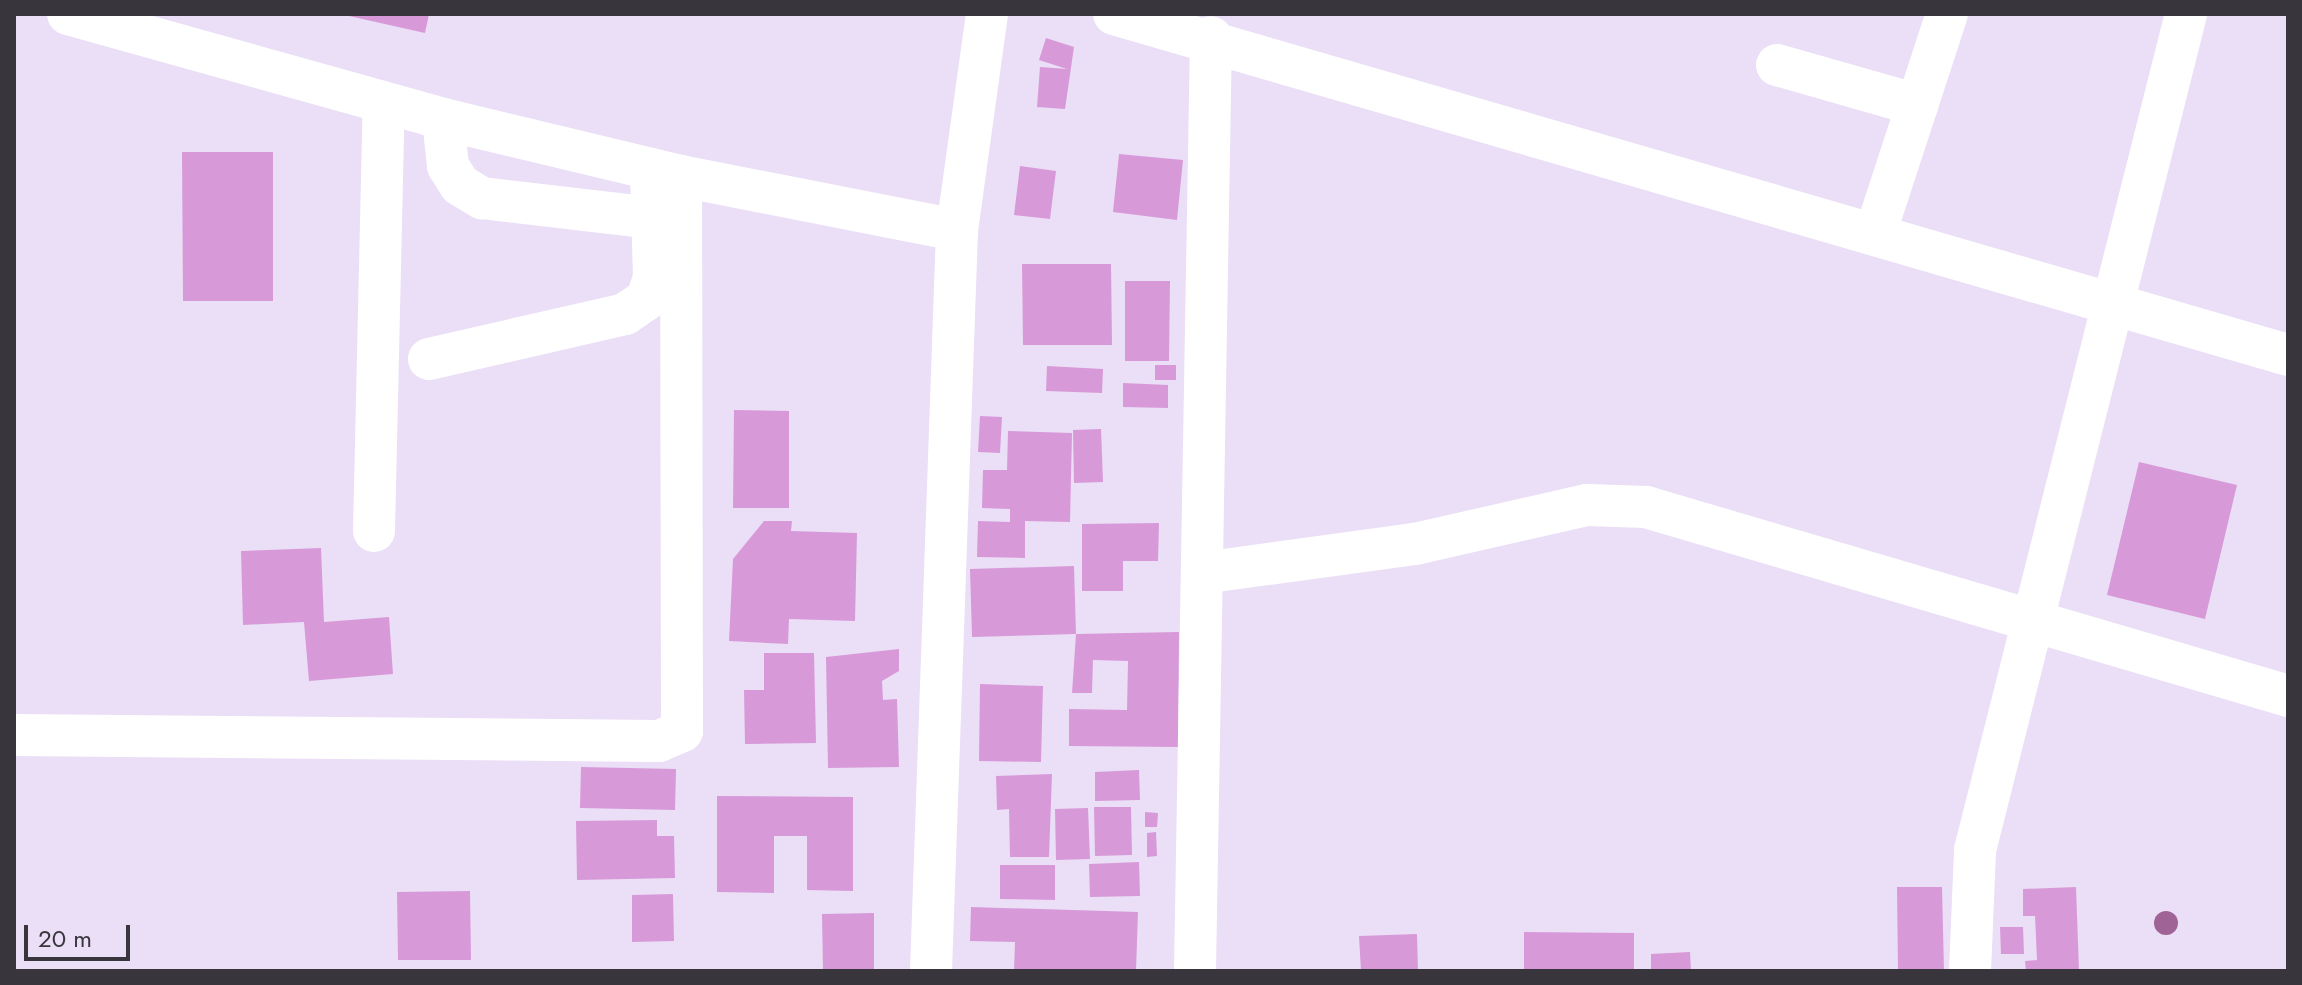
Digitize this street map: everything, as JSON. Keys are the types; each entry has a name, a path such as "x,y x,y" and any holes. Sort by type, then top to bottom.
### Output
{"street":[{"path":"68,14 443,119 666,173 957,230"},
{"path":"931,971 957,230 987,14"},
{"path":"1114,14 1211,37 2110,305 2288,355"},
{"path":"1875,234 1947,14"},
{"path":"1970,971 1975,850 2036,628 2110,305 2186,14"},
{"path":"1195,971 1211,37"},
{"path":"1777,65 1917,105"},
{"path":"374,531 384,104"},
{"path":"443,119 448,166 460,185 482,198 652,218"},
{"path":"429,359 625,314 647,299 654,278 652,218 666,173"},
{"path":"14,735 659,741 682,731 666,173"},
{"path":"1202,573 1415,544 1587,505 1646,507 2036,628 2288,696"}],"building":[{"path":"340,14 429,14 425,33"},
{"path":"1046,38 1074,47 1065,109 1037,107 1040,67 1067,69 1039,60"},
{"path":"182,152 273,152 273,301 183,301"},
{"path":"1119,154 1183,160 1177,220 1113,212"},
{"path":"1020,166 1056,171 1050,219 1014,215"},
{"path":"1022,264 1111,264 1112,345 1023,345"},
{"path":"1125,281 1170,281 1169,361 1125,361"},
{"path":"1155,365 1176,365 1176,380 1155,380"},
{"path":"1047,366 1103,369 1102,393 1046,391"},
{"path":"1123,383 1168,385 1168,408 1123,407"},
{"path":"734,410 789,411 789,508 733,508"},
{"path":"980,416 1002,417 1000,453 978,452"},
{"path":"1101,429 1103,482 1074,483 1073,430"},
{"path":"1008,431 1072,433 1070,522 1025,521 1025,558 977,557 978,521 1010,522 1010,509 982,508 983,470 1007,470"},
{"path":"2139,462 2237,485 2205,619 2107,595"},
{"path":"764,521 792,521 791,531 857,533 855,621 789,619 788,644 729,641 733,559"},
{"path":"1159,523 1158,561 1123,561 1123,591 1082,591 1082,524"},
{"path":"321,548 324,622 389,617 393,674 309,681 304,622 243,625 241,551"},
{"path":"1074,566 1076,634 972,637 970,569"},
{"path":"1179,632 1178,747 1069,746 1069,709 1127,710 1128,661 1093,660 1092,693 1072,693 1076,634"},
{"path":"899,649 899,671 882,681 883,700 897,699 899,767 828,768 826,657"},
{"path":"764,653 814,653 816,743 745,744 744,690 764,690"},
{"path":"980,684 1043,686 1041,762 979,761"},
{"path":"581,767 676,769 675,810 580,808"},
{"path":"1139,770 1140,800 1095,801 1095,772"},
{"path":"1052,774 1049,857 1010,857 1009,809 997,810 996,776"},
{"path":"717,796 853,797 853,891 807,890 807,836 774,836 774,893 717,892"},
{"path":"1094,807 1131,807 1132,855 1095,856"},
{"path":"1088,808 1090,859 1056,860 1055,809"},
{"path":"1145,812 1158,813 1157,827 1145,827"},
{"path":"657,820 657,836 674,836 675,878 577,880 576,821"},
{"path":"1156,832 1157,856 1147,857 1147,833"},
{"path":"1139,862 1140,896 1090,897 1089,864"},
{"path":"1000,865 1055,865 1055,900 1000,899"},
{"path":"1897,887 1942,887 1944,971 1898,971"},
{"path":"2076,887 2079,971 2026,971 2025,961 2037,960 2035,916 2023,916 2023,889"},
{"path":"470,891 471,960 398,960 397,892"},
{"path":"673,894 674,941 632,942 632,895"},
{"path":"971,907 1138,912 1136,971 1014,971 1015,942 970,941"},
{"path":"874,913 874,971 823,971 822,914"},
{"path":"2000,927 2023,927 2024,954 2001,954"},
{"path":"1524,932 1634,933 1634,971 1524,971"},
{"path":"1417,934 1418,971 1361,971 1359,936"},
{"path":"1690,952 1691,971 1651,971 1651,954"}]}
